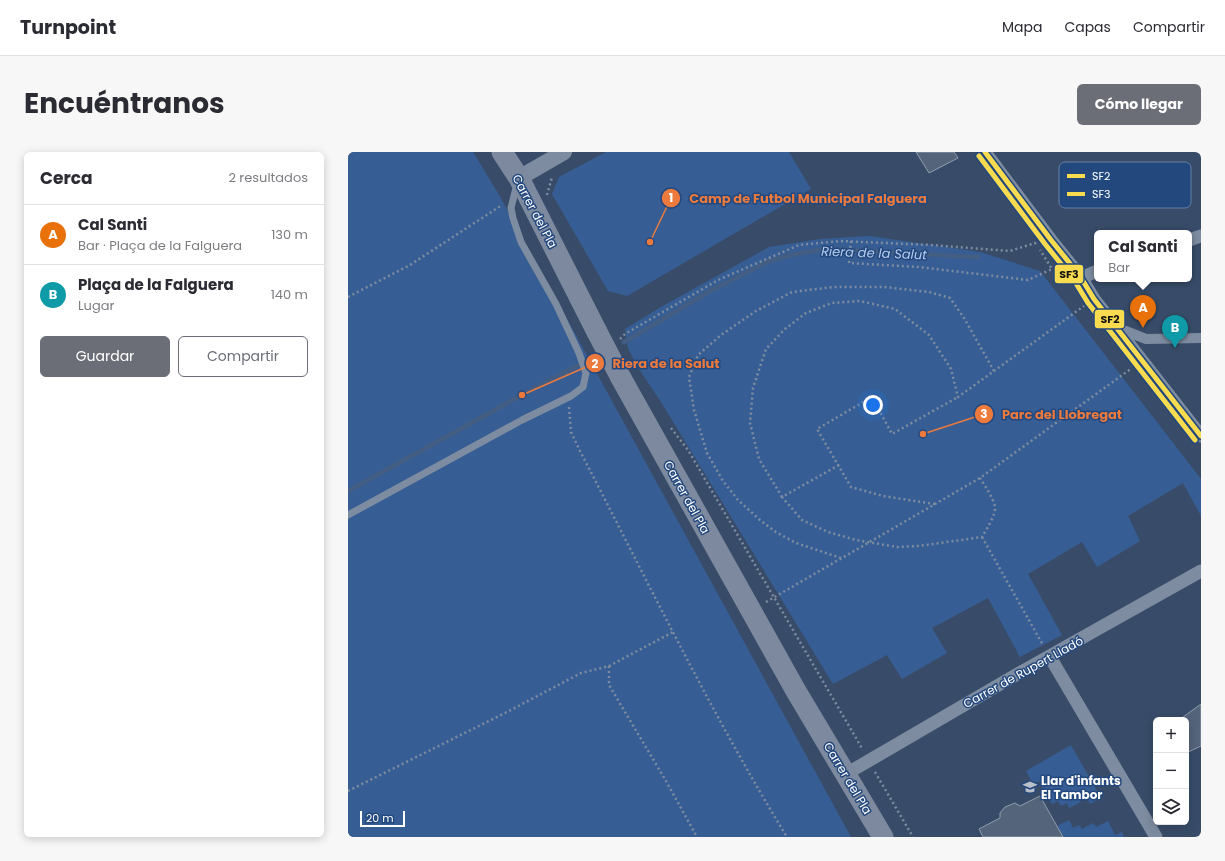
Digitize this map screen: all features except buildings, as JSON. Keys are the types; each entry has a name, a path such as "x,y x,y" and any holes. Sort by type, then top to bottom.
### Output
{"main road":[{"name":"Carrer del Pla","path":"502,152 519,178 607,334 621,378 796,691 883,837"}],"street":[{"path":"985,152 1050,240 1081,278 1094,299 1201,436"},
{"path":"519,178 562,153"},
{"path":"1081,278 1094,272"},
{"path":"1118,328 1146,339 1201,338"},
{"name":"Carrer de Rupert Lladó","path":"846,774 1014,676 1201,571"},
{"path":"1050,657 1156,837"}],"lane":[{"path":"348,515 522,420 571,396 583,387 586,372 579,353 556,304 522,242 511,208 519,178"}],"path":[{"path":"545,201 555,167 561,164 562,153"},
{"path":"348,297 410,265 501,205 511,208"},
{"path":"650,319 718,280 799,245 851,241 1010,251 1035,243 1052,269 1028,280 919,267 849,263 851,241"},
{"path":"1039,248 1044,244"},
{"path":"841,558 796,543 776,532 738,500 723,481 707,453 694,410 689,377 698,355 721,335 756,311 792,292 833,287 884,287 929,292 950,298 964,318 994,371"},
{"path":"935,504 883,496 851,487 817,429 872,397 892,434 958,397 1094,299"},
{"path":"958,397 951,369 929,335 895,309 860,301 832,302 806,313 785,328 766,349 753,388 750,423 759,460 782,497 802,520 828,532 868,543 897,547 919,546 982,537"},
{"path":"607,334 619,340"},
{"path":"751,611 980,478 1142,360"},
{"path":"571,396 569,407 572,432 673,632 762,796 787,837"},
{"path":"667,423 688,450 913,837"},
{"path":"782,497 839,465"},
{"path":"980,478 988,490 995,508 991,522 982,537"},
{"path":"982,537 1050,657"},
{"path":"348,791 581,673 609,666 673,632"},
{"path":"609,666 609,685 666,781 697,837"}],"shaded area":[{"path":"348,152 473,152 498,193 851,837 348,837"},
{"path":"606,152 789,152 811,189 627,296 608,291 552,194 559,177"},
{"path":"869,236 980,252 1040,271 1201,479 1201,516 1183,483 1128,516 1140,541 1097,567 1082,542 1028,574 1062,635 1020,657 988,598 932,628 947,653 902,679 887,655 833,684 661,402 637,366 628,348 625,329 661,307 769,247 820,239"},
{"path":"1071,745 1101,798 1090,804 1084,793 1078,796 1081,802 1069,808 1067,803 1061,806 1058,801 1052,804 1039,781 1033,784 1026,771"},
{"path":"1069,820 1073,828 1079,825 1082,829 1093,823 1096,827 1108,821 1115,835 1122,832 1124,837 1063,837 1057,826"}],"waterway":[{"name":"Riera de la Salut","path":"624,342 710,291 769,261 791,255 824,249 978,257"},
{"name":"Riera de la Salut","path":"348,491 596,356"}],"transit line":[{"name":"SF2","path":"985,152 1080,276 1094,299 1201,436"},
{"name":"SF3","path":"979,156 1074,280 1088,303 1195,440"}],"place":[{"name":"Camp de Futbol Municipal Falguera","path":"650,242"},
{"name":"Cal Santi","path":"1143,328"},
{"name":"Plaça de la Falguera","path":"1175,348"},
{"name":"Riera de la Salut","path":"522,395"},
{"name":"Parc del Llobregat","path":"923,434"},
{"name":"Llar d'infants El Tambor","path":"1030,787"}]}
